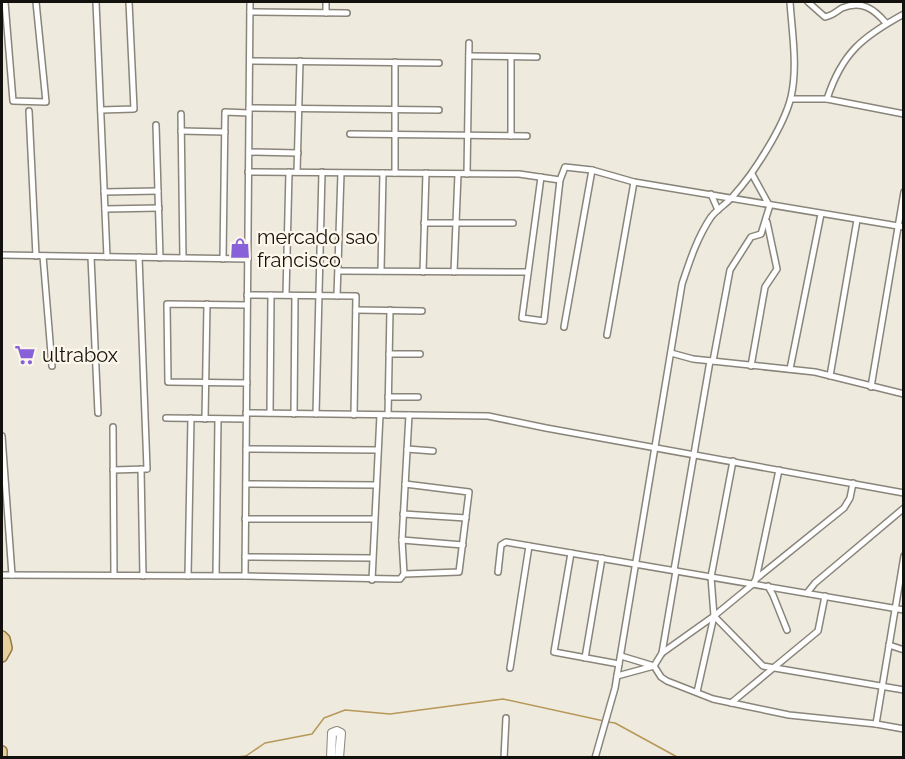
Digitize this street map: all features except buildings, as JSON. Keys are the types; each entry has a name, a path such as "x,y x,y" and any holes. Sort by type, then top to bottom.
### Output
{"main road":[{"path":"2,636 6,644 3,658"},
{"path":"2,752 2,758"}],"street":[{"path":"5,2 13,101 46,102 36,2"},
{"path":"96,2 107,257"},
{"path":"100,110 134,109 129,2"},
{"path":"245,576 250,2"},
{"path":"326,2 326,13"},
{"path":"595,758 608,715 621,656 682,284 693,252 707,225 752,174 773,138 791,99 794,79 790,2"},
{"path":"808,2 825,17 830,17 845,6 856,3 867,4 886,23"},
{"path":"250,12 348,13"},
{"path":"827,99 835,76 856,46 874,31 903,14"},
{"path":"467,174 469,43"},
{"path":"469,56 537,57"},
{"path":"511,57 511,136"},
{"path":"250,61 439,63"},
{"path":"297,172 300,62"},
{"path":"395,62 395,173"},
{"path":"791,99 827,99 903,114"},
{"path":"223,259 225,112 299,109 439,110"},
{"path":"29,111 39,256 52,366"},
{"path":"181,114 183,258"},
{"path":"156,125 160,258"},
{"path":"181,131 225,132"},
{"path":"350,134 527,136"},
{"path":"249,152 298,153"},
{"path":"541,177 522,318 544,321 560,180 565,167 592,170 634,182 901,226"},
{"path":"564,327 592,170"},
{"path":"249,172 519,174 560,180"},
{"path":"286,296 288,172"},
{"path":"316,414 322,172"},
{"path":"337,296 341,173"},
{"path":"381,272 383,173"},
{"path":"423,272 426,173"},
{"path":"454,272 458,174"},
{"path":"617,676 654,666 662,653 694,454 730,270 751,237 761,234 767,220 769,205 752,174"},
{"path":"607,335 634,182"},
{"path":"104,192 158,190"},
{"path":"871,387 901,226 903,192"},
{"path":"711,194 718,210"},
{"path":"105,209 159,208"},
{"path":"789,369 821,214"},
{"path":"751,366 765,287 777,268 767,220"},
{"path":"830,376 857,220"},
{"path":"424,223 513,224"},
{"path":"2,255 248,259"},
{"path":"90,257 98,413"},
{"path":"139,257 147,418 143,576"},
{"path":"339,271 528,272"},
{"path":"247,295 356,296 354,414"},
{"path":"270,413 271,295"},
{"path":"294,414 295,296"},
{"path":"247,304 167,304 168,382 247,382"},
{"path":"206,419 207,304"},
{"path":"356,310 423,311"},
{"path":"388,415 390,310"},
{"path":"670,353 693,359 810,371 903,394"},
{"path":"389,354 420,354"},
{"path":"388,397 418,397"},
{"path":"166,418 218,419 270,413 504,418 903,493"},
{"path":"372,580 380,415"},
{"path":"404,574 402,540 409,415"},
{"path":"188,576 190,418"},
{"path":"216,576 218,419"},
{"path":"113,427 114,575"},
{"path":"2,436 12,575"},
{"path":"246,449 378,450"},
{"path":"407,449 433,451"},
{"path":"697,692 714,616 711,577 734,461"},
{"path":"113,470 144,469"},
{"path":"754,582 779,470"},
{"path":"662,653 714,616 844,508 853,483"},
{"path":"246,484 376,485"},
{"path":"2,575 245,576 372,580 396,579 404,574 459,572 469,492 405,484"},
{"path":"807,593 814,583 903,508"},
{"path":"403,514 466,518"},
{"path":"245,519 374,519"},
{"path":"402,540 463,545"},
{"path":"498,572 500,549 503,542 711,577 754,582 903,610"},
{"path":"510,668 529,546"},
{"path":"571,553 554,652 619,664"},
{"path":"876,724 903,556"},
{"path":"245,557 372,558"},
{"path":"585,658 602,558"},
{"path":"768,586 787,630"},
{"path":"731,703 818,631 825,596"},
{"path":"714,616 763,666 903,690"},
{"path":"889,645 903,650"},
{"path":"621,656 654,666 661,677 667,681 731,703 789,715 903,729"},
{"path":"741,695 746,706"},
{"path":"504,758 506,718"},
{"path":"331,758 332,733 337,731 341,734 339,758"}],"waterway":[{"path":"227,758 246,756 265,743 312,734 324,718 345,710 390,714 503,699 604,721"},
{"path":"608,722 615,723 679,758"}],"place":[{"name":"mercado sao francisco","path":"240,248"},
{"name":"ultrabox","path":"25,355"}]}
